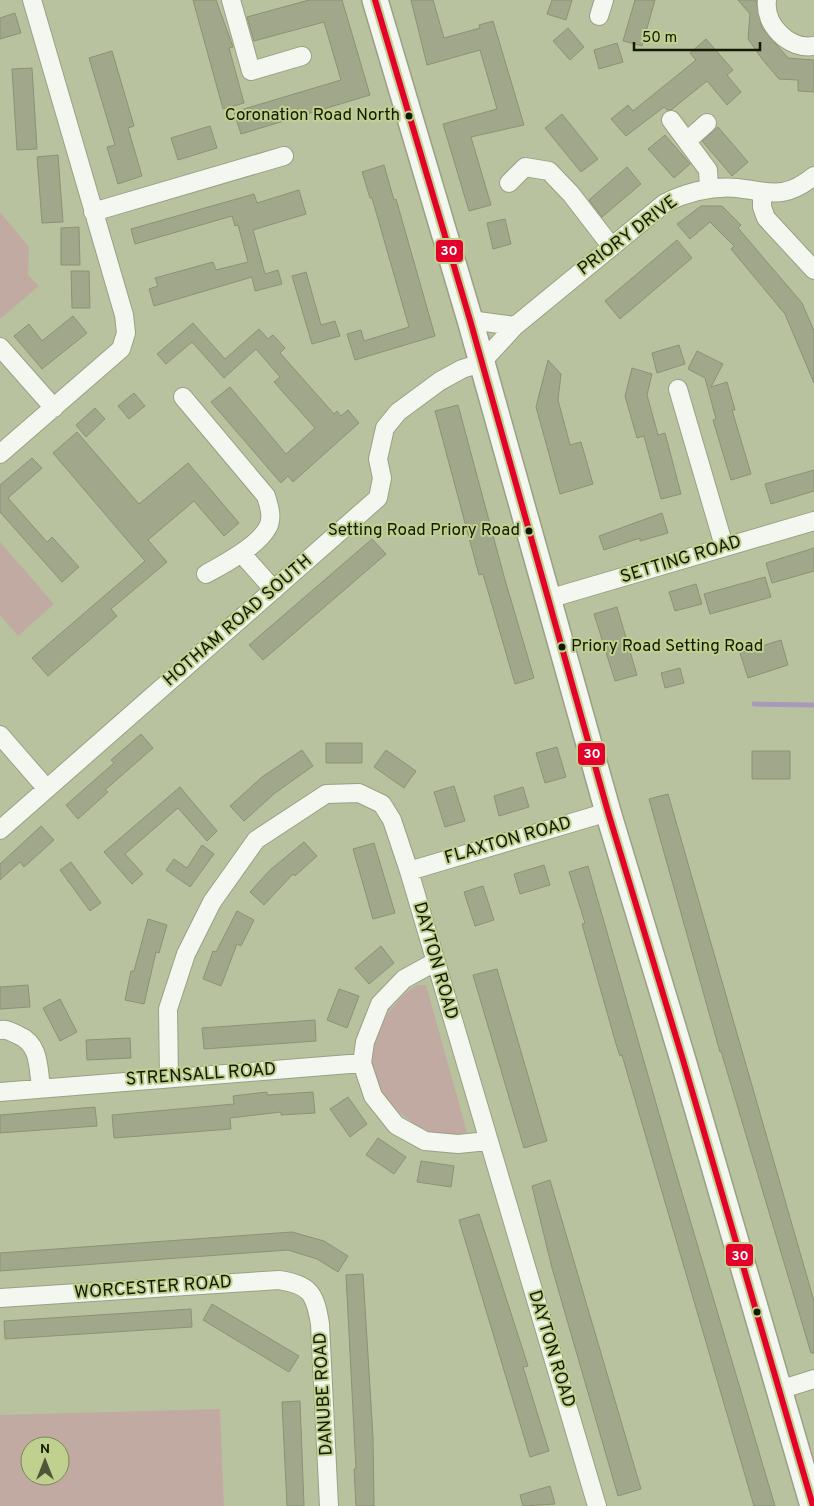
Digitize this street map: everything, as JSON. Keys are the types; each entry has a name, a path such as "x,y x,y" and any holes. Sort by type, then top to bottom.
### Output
{"street":[{"path":"0,454 121,349 126,333 124,315 32,0"},
{"path":"231,0 251,71 302,56"},
{"path":"375,0 470,320 608,812 686,1069 813,1506"},
{"path":"767,0 766,8 781,36 794,44 814,46"},
{"path":"671,120 688,140 708,170 709,189"},
{"path":"688,140 707,124"},
{"path":"93,212 284,156"},
{"path":"509,183 525,168 549,171 570,194 611,246"},
{"name":"PRIORY DRIVE","path":"482,362 514,326 665,203 686,193 709,189 736,188 762,194 785,192 804,184 814,176"},
{"path":"762,194 762,207 766,218 814,270"},
{"path":"470,320 514,326"},
{"path":"0,347 54,408"},
{"name":"HOTHAM ROAD SOUTH","path":"0,830 378,498 382,478 378,459 385,428 398,412 440,381 462,369 482,362"},
{"path":"678,389 724,546"},
{"path":"182,397 266,496 271,511 268,526 242,554 206,574"},
{"name":"SETTING ROAD","path":"548,599 814,521"},
{"path":"242,554 274,590"},
{"path":"0,736 47,789"},
{"name":"DAYTON ROAD","path":"169,1078 168,1009 186,954 212,902 256,840 326,794 359,794 382,804 392,820 409,871 597,1506"},
{"name":"FLAXTON ROAD","path":"409,871 608,812"},
{"path":"435,962 404,979 380,1004 365,1042 362,1063 373,1096 396,1125 425,1141 458,1144 488,1141"},
{"path":"0,1030 6,1029 28,1039 36,1049 41,1088"},
{"name":"STRENSALL ROAD","path":"0,1092 362,1063"},
{"name":"WORCESTER ROAD","path":"0,1298 279,1280 305,1286"},
{"name":"DANUBE ROAD","path":"305,1286 314,1298 320,1324 329,1506"},
{"path":"779,1390 814,1379"}],"shaded area":[{"path":"0,212 29,247 28,275 39,286 0,319"},
{"path":"0,542 54,604 18,636 0,615"},
{"path":"417,985 426,985 467,1132 458,1135 441,1136 421,1128 392,1105 375,1077 372,1064 373,1050 381,1025 397,1002"},
{"path":"220,1409 224,1506 0,1506 0,1415"}],"building":[{"path":"193,0 216,0 233,47 229,48 244,103 223,109"},
{"path":"309,0 342,0 370,95 241,134 234,112 341,80 324,22 254,41 247,17"},
{"path":"411,0 433,0 444,38 480,28 479,25 493,21 524,125 471,137 491,205 469,211 443,124 497,109 480,50 427,65"},
{"path":"552,0 572,0 566,20 547,14"},
{"path":"635,0 655,0 642,46 623,41"},
{"path":"738,0 756,0 762,28 788,58 814,60 814,92 798,91 798,80 779,79 762,59 748,39 750,14"},
{"path":"15,13 21,33 0,39 0,18"},
{"path":"568,28 584,47 570,60 553,41"},
{"path":"706,39 733,70 727,75 741,92 727,105 707,81 671,110 667,110 664,107 626,136 611,119 628,105 633,111 696,60 690,53"},
{"path":"617,43 623,62 599,69 594,50"},
{"path":"112,51 134,126 128,128 142,176 118,184 107,147 115,145 89,58"},
{"path":"32,68 37,149 17,150 12,69"},
{"path":"562,114 598,159 581,172 545,128"},
{"path":"210,126 217,148 178,160 171,138"},
{"path":"718,127 748,162 732,176 702,141"},
{"path":"665,135 690,164 674,178 648,149"},
{"path":"58,155 63,222 42,223 37,157"},
{"path":"384,165 394,200 396,199 435,336 355,360 347,334 361,330 364,341 409,327 372,198 370,198 362,172"},
{"path":"627,167 641,184 602,217 589,200"},
{"path":"299,190 306,214 253,230 265,274 278,270 282,284 255,291 252,277 154,306 149,289 158,286 155,278 213,262 216,270 248,262 238,225 235,226 232,216 135,244 131,229 254,194 257,203"},
{"path":"701,206 722,206 741,225 738,228 802,303 814,331 814,383 785,314 731,249 734,246 710,222 690,239 677,224"},
{"path":"505,219 511,244 493,249 487,223"},
{"path":"79,227 80,265 61,265 61,228"},
{"path":"677,240 692,258 620,319 605,301"},
{"path":"71,271 89,271 90,308 72,308"},
{"path":"306,272 321,325 335,321 340,336 312,344 292,276"},
{"path":"73,316 87,333 42,369 14,336 29,324 42,341"},
{"path":"193,323 225,359 259,329 268,339 273,335 285,348 280,353 334,414 337,411 341,416 348,410 359,423 293,482 288,476 281,483 211,402 230,387 286,454 315,428 274,382 280,377 256,349 224,378 192,342 166,364 157,354"},
{"path":"679,345 685,364 657,373 652,353"},
{"path":"697,351 723,364 711,387 727,382 735,410 732,410 751,474 731,480 713,420 716,419 705,378 688,369"},
{"path":"548,360 561,374 558,400 570,445 581,442 593,484 560,494 536,407"},
{"path":"632,368 652,374 647,395 658,435 665,433 681,494 661,499 644,436 637,438 625,396"},
{"path":"134,393 145,406 129,419 118,406"},
{"path":"458,405 505,580 534,678 515,684 483,574 479,575 435,411"},
{"path":"95,408 105,419 86,437 76,425"},
{"path":"77,432 139,504 188,463 239,523 224,536 194,501 148,540 167,562 111,609 117,616 48,676 32,658 145,561 53,453"},
{"path":"32,458 42,468 8,498 47,542 52,537 79,567 62,582 0,512 0,485"},
{"path":"814,470 814,491 771,504 765,484"},
{"path":"662,513 668,533 640,541 640,538 604,550 599,536"},
{"path":"372,539 386,554 263,660 249,645"},
{"path":"814,548 814,571 772,583 766,563"},
{"path":"765,577 771,597 710,614 704,594"},
{"path":"696,584 702,604 675,611 669,592"},
{"path":"617,607 637,675 615,681 594,614"},
{"path":"781,640 788,665 748,678 740,653"},
{"path":"680,668 684,683 665,688 661,673"},
{"path":"141,734 153,748 105,790 108,792 78,819 66,805 114,763 111,760"},
{"path":"326,743 362,743 362,763 326,763"},
{"path":"557,747 566,777 545,783 536,753"},
{"path":"302,750 313,766 275,793 244,821 230,806 262,777"},
{"path":"386,750 416,771 404,788 374,767"},
{"path":"752,751 790,751 790,779 752,779"},
{"path":"454,786 465,821 445,827 434,792"},
{"path":"180,787 217,831 207,841 178,808 125,854 143,874 132,884 104,852"},
{"path":"523,787 529,807 499,816 494,796"},
{"path":"668,794 814,1301 814,1353 811,1353 720,1052 649,799"},
{"path":"41,826 54,840 24,867 20,862 0,880 0,864"},
{"path":"304,842 317,856 295,876 293,874 264,905 250,892 270,870"},
{"path":"374,843 395,913 373,919 353,849"},
{"path":"202,845 214,854 190,887 166,870 174,859 187,868"},
{"path":"71,862 101,903 90,911 60,870"},
{"path":"544,865 550,885 520,894 514,874"},
{"path":"588,866 674,1166 775,1506 754,1506 622,1055 620,1056 616,1044 582,924 585,923 569,872"},
{"path":"483,886 494,920 475,926 464,892"},
{"path":"237,911 254,920 241,946 237,944 221,986 203,979 213,951 216,952"},
{"path":"148,919 167,925 159,953 156,952 144,1004 125,1000 131,971 134,971"},
{"path":"381,946 394,963 369,984 355,968"},
{"path":"497,969 547,1141 524,1148 473,975"},
{"path":"28,985 30,1007 0,1009 0,987"},
{"path":"339,989 359,996 347,1028 327,1020"},
{"path":"60,999 77,1032 60,1041 43,1008"},
{"path":"315,1020 316,1041 204,1049 202,1028"},
{"path":"130,1038 131,1058 87,1060 86,1040"},
{"path":"267,1092 267,1095 313,1092 315,1113 281,1115 281,1112 230,1118 231,1129 114,1138 112,1115 234,1104 233,1096"},
{"path":"348,1097 367,1124 350,1137 330,1109"},
{"path":"95,1107 97,1126 0,1133 0,1115"},
{"path":"378,1138 406,1157 394,1174 366,1155"},
{"path":"421,1161 454,1166 451,1187 417,1182"},
{"path":"550,1180 641,1489 618,1496 552,1268 532,1186"},
{"path":"479,1214 528,1366 523,1367 549,1451 530,1457 459,1220"},
{"path":"292,1232 324,1241 348,1256 338,1272 317,1259 288,1250 0,1271 0,1253"},
{"path":"363,1274 373,1437 374,1506 356,1506 354,1469 356,1469 346,1275"},
{"path":"212,1304 299,1356 289,1372 203,1320"},
{"path":"191,1309 192,1327 5,1339 4,1321"},
{"path":"300,1401 304,1506 287,1506 282,1402"},
{"path":"550,1486 555,1504 523,1506 520,1495"}],"waterway":[{"path":"754,704 814,705"}],"transit line":[{"name":"30","path":"375,0 470,320 608,812 683,1060 813,1506"}],"place":[{"name":"Coronation Road North","path":"409,116"},
{"name":"Setting Road Priory Road","path":"529,531"},
{"name":"Priory Road Setting Road","path":"562,647"}]}
